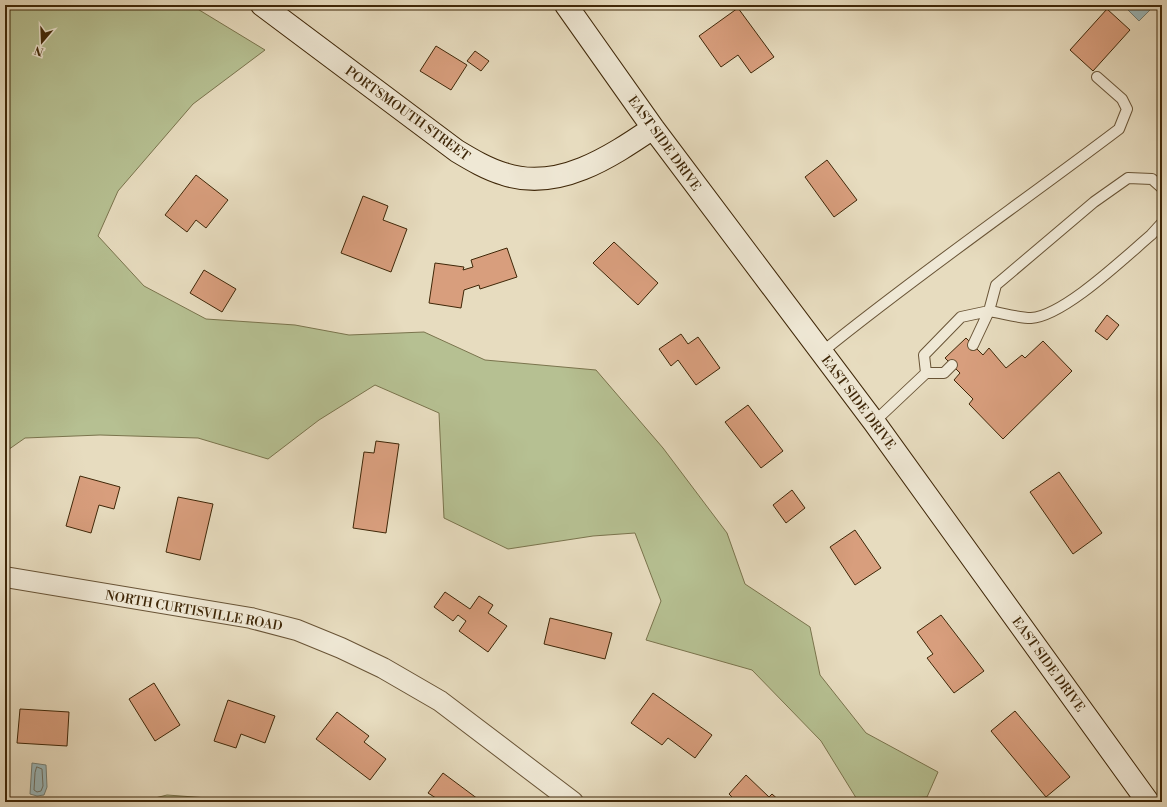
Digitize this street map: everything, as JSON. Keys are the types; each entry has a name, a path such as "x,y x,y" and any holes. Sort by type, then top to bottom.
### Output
{"main road":[{"name":"PORTSMOUTH STREET","path":"262,5 457,151 481,165 504,175 530,180 554,178 578,171 632,143 653,128"},
{"name":"EAST SIDE DRIVE","path":"566,5 653,128 874,422 1148,802"}],"street":[{"name":"NORTH CURTISVILLE ROAD","path":"5,576 251,618 297,630 341,648 383,668 440,701 573,802"}],"lane":[{"path":"822,352 897,292 1012,210 1118,129 1127,109 1122,99 1097,77"},
{"path":"973,345 989,312 996,285 1094,202 1128,178 1152,178 1162,188"},
{"path":"926,373 924,355 961,317 989,312 1032,318 1054,312 1073,300 1151,235 1162,223"},
{"path":"874,422 926,373 944,373 952,365"}],"green space":[{"path":"5,5 191,5 265,50 193,104 118,191 98,236 144,286 206,319 295,325 349,335 424,332 485,360 596,370 663,448 727,533 745,584 810,627 820,675 866,733 938,772 927,797 858,801 821,741 752,670 646,640 661,601 635,533 593,536 508,549 444,518 439,413 375,385 319,420 268,459 198,438 100,435 25,438 5,452"},
{"path":"167,795 235,800 238,802 139,802"}],"water":[{"path":"1123,5 1147,5 1151,9 1139,21"},
{"path":"32,763 46,765 47,787 44,795 37,796 30,794"}],"building":[{"path":"738,8 774,57 751,73 738,55 721,67 699,36"},
{"path":"1107,9 1130,30 1093,71 1070,50"},
{"path":"436,46 467,65 451,90 420,71"},
{"path":"475,51 489,61 481,71 467,61"},
{"path":"827,160 857,200 834,217 805,177"},
{"path":"196,175 228,200 206,228 196,220 187,232 165,215"},
{"path":"363,196 388,206 383,220 407,229 391,272 341,253"},
{"path":"614,242 658,283 638,305 593,263"},
{"path":"507,248 517,277 480,289 479,285 464,290 461,308 429,303 435,263 464,267 463,270 473,267 471,260"},
{"path":"204,270 236,289 222,312 190,293"},
{"path":"1107,315 1119,325 1107,340 1095,331"},
{"path":"681,334 688,344 698,337 720,368 696,385 678,360 671,366 659,349"},
{"path":"966,338 983,355 989,348 1006,368 1022,355 1025,358 1043,341 1072,371 1003,439 969,404 973,399 954,380 960,373 945,358"},
{"path":"748,405 783,451 761,468 725,422"},
{"path":"376,441 399,444 386,533 353,528 364,452 374,453"},
{"path":"1059,472 1102,533 1073,554 1030,492"},
{"path":"80,476 120,487 114,509 99,505 91,533 66,526"},
{"path":"792,490 805,508 786,523 773,505"},
{"path":"178,497 213,504 200,560 166,552"},
{"path":"855,530 881,568 855,585 830,547"},
{"path":"445,592 470,609 479,596 493,605 488,613 507,626 488,652 459,631 466,621 458,615 453,621 434,607"},
{"path":"941,615 984,671 954,693 927,658 933,654 917,632"},
{"path":"550,618 612,633 605,659 544,644"},
{"path":"154,683 180,725 155,741 129,699"},
{"path":"653,693 712,735 695,758 668,738 662,745 631,723"},
{"path":"228,700 275,716 265,743 241,734 236,748 214,741"},
{"path":"20,709 69,712 67,746 17,743"},
{"path":"1015,711 1070,777 1046,797 991,731"},
{"path":"337,712 369,736 364,742 386,759 370,780 316,739"},
{"path":"443,773 482,802 438,802 439,800 428,793"},
{"path":"746,775 769,797 772,794 781,802 737,802 729,794"}]}
